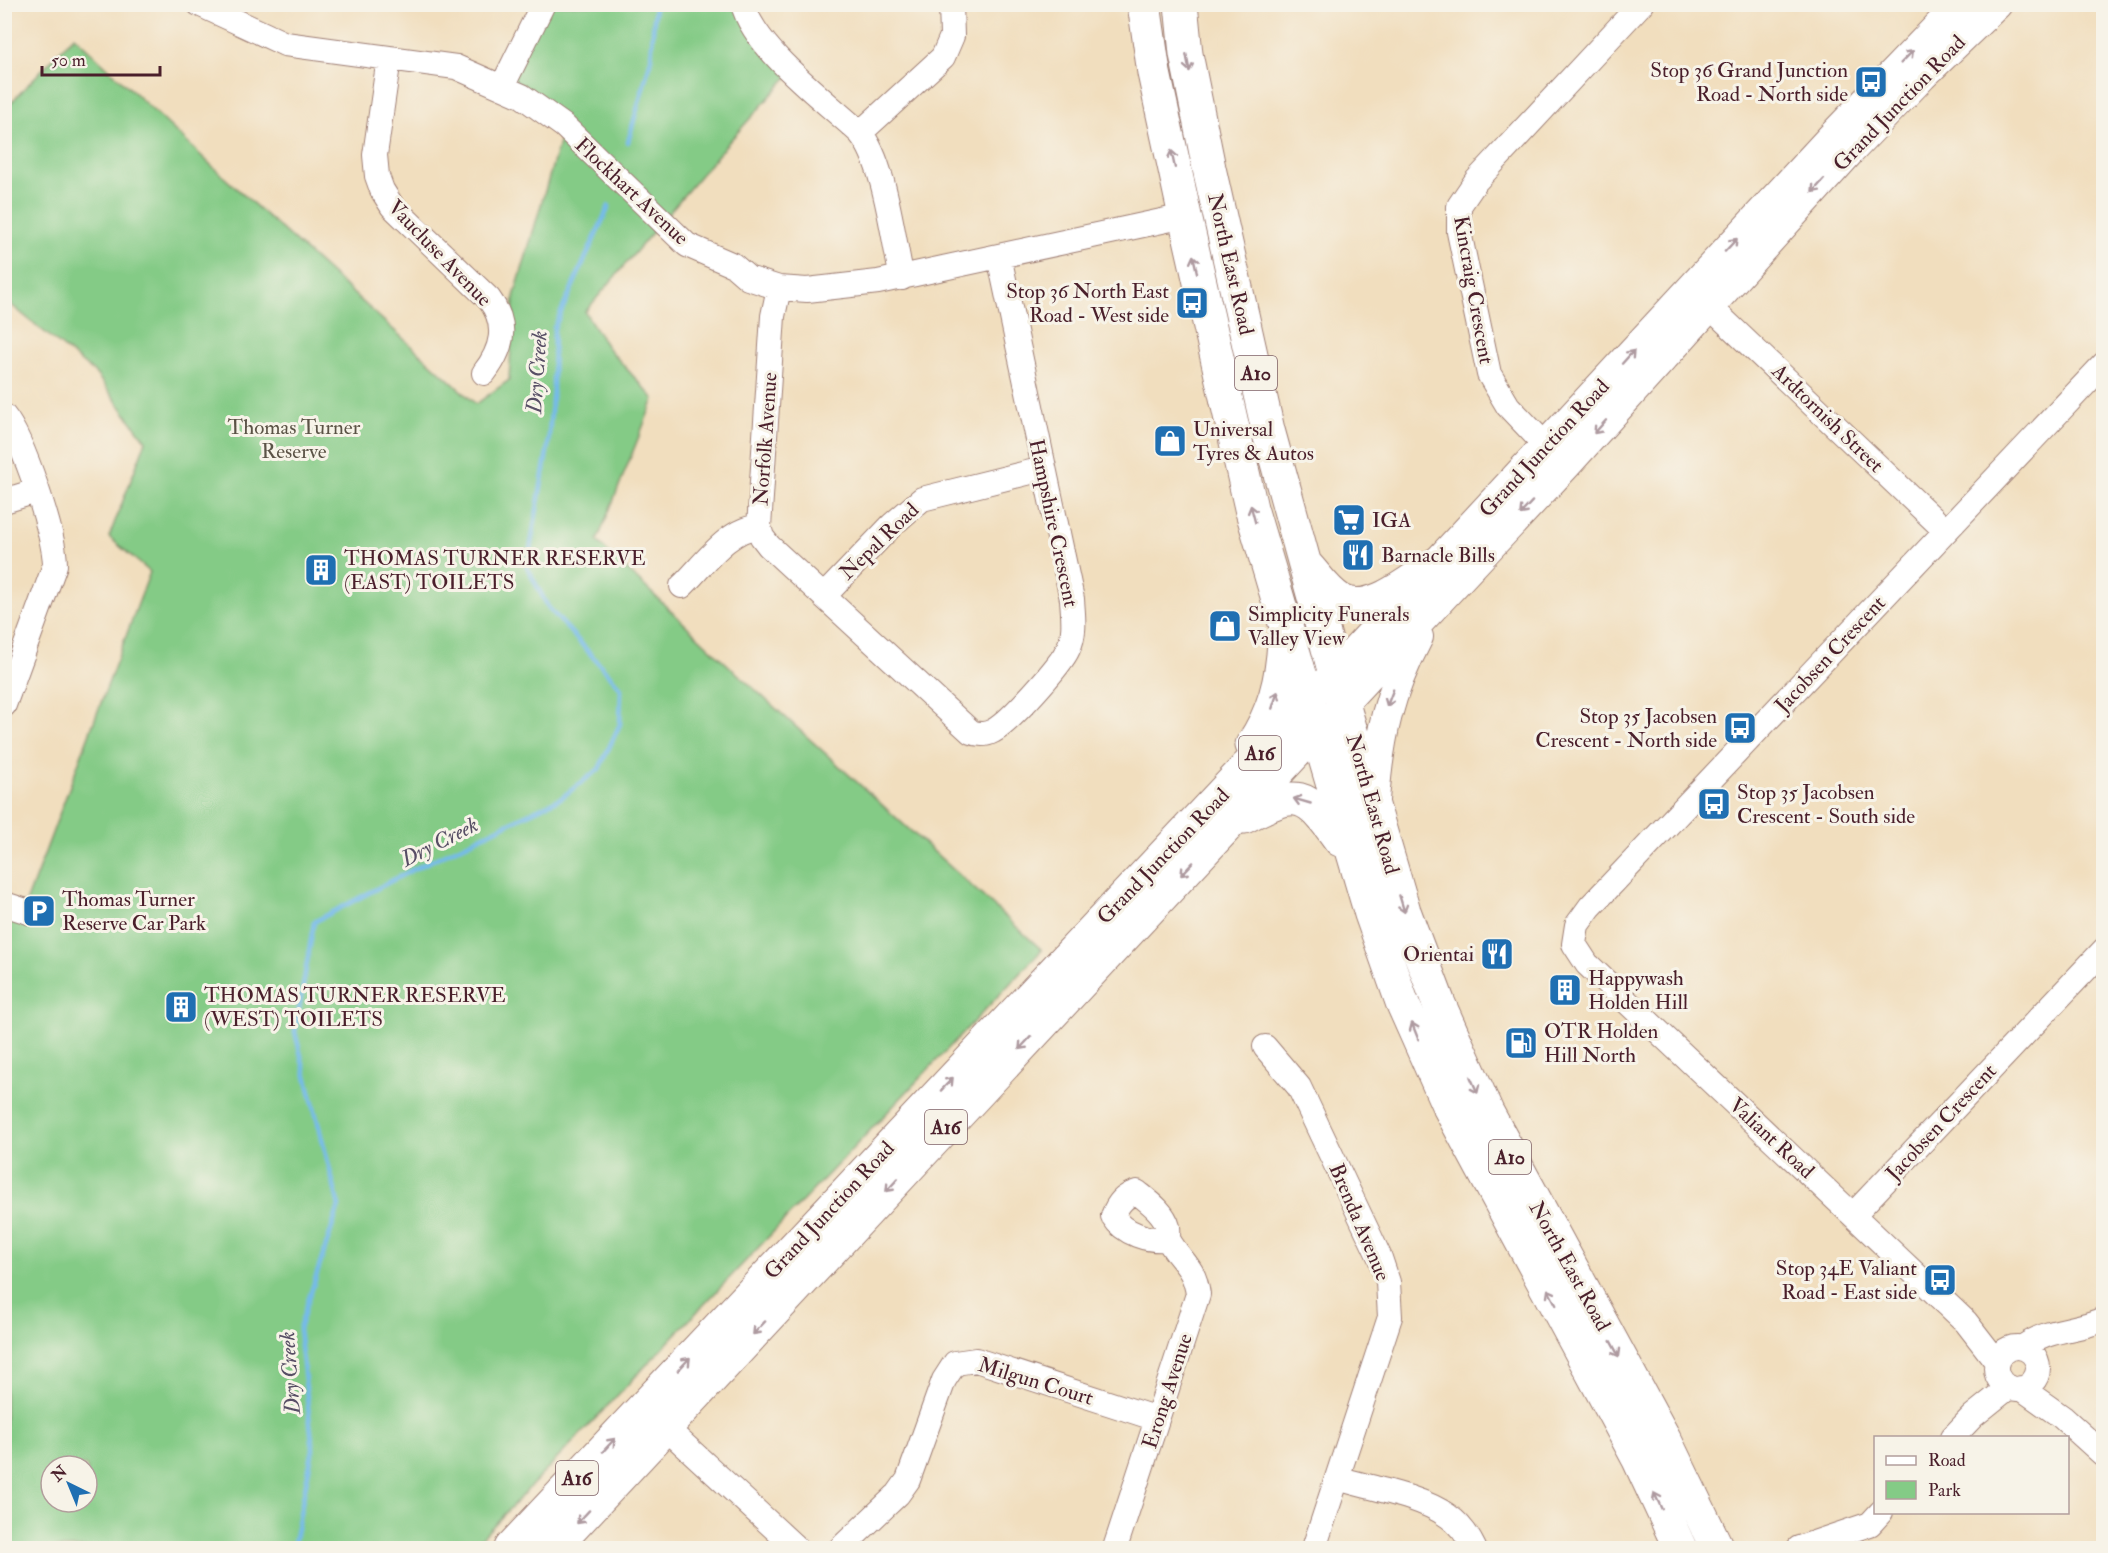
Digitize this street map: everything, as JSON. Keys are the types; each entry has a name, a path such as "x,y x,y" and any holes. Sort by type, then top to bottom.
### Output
{"highway":[{"name":"North East Road","path":"1144,4 1154,73 1251,508 1285,615 1353,859 1402,1002 1447,1103 1639,1460 1681,1546"},
{"name":"North East Road","path":"1180,4 1186,54 1209,168 1271,441 1373,807 1417,944 1439,1004 1486,1112 1664,1438 1717,1548"},
{"path":"1209,168 1202,193 1185,216 1198,221 1226,242"},
{"path":"1304,562 1336,597 1351,604 1361,605 1375,602 1436,564"},
{"path":"1220,815 1274,705 1281,673 1285,615"},
{"name":"Grand Junction Road","path":"511,1548 655,1418 1339,687"},
{"path":"1220,815 1285,798 1304,800 1322,814 1353,859"},
{"name":"Grand Junction Road","path":"553,1548 655,1418"}],"main road":[{"name":"Grand Junction Road","path":"1339,687 1433,607 1556,455 1700,297 1903,60 1960,4"},
{"name":"Grand Junction Road","path":"1700,297 1992,6"},
{"name":"Grand Junction Road","path":"1339,687 1436,564 1556,455"},
{"path":"1373,807 1378,748 1385,712 1404,662 1433,607"}],"street":[{"name":"Flockhart Avenue","path":"199,4 285,45 456,67 502,87 536,105 566,128 669,230 694,249 733,265 748,279 779,288 829,289 902,278 1185,216"},
{"path":"502,87 543,4"},
{"path":"743,4 752,27 767,47 860,133 871,148 877,162 902,278"},
{"path":"860,133 943,57 952,36 951,4"},
{"name":"Kincraig Crescent","path":"1556,455 1508,406 1489,375 1459,232 1459,206 1476,181 1641,4"},
{"name":"Vaucluse Avenue","path":"389,58 376,144 375,165 378,182 392,206 489,299 496,310 501,325 502,340 495,359 484,373"},
{"name":"Hampshire Crescent","path":"759,528 769,546 961,726 980,735 993,731 1055,669 1065,655 1072,636 1070,586 999,256"},
{"name":"Norfolk Avenue","path":"682,586 733,537 746,529 759,528 771,338 779,288"},
{"name":"Ardtornish Street","path":"1700,297 1946,531"},
{"name":"Jacobsen Crescent","path":"1578,953 1574,944 1577,925 1590,907 2103,364"},
{"path":"4,416 17,436 36,491 52,545 55,565 4,705"},
{"name":"Nepal Road","path":"824,596 892,525 922,499 1043,469"},
{"path":"4,501 36,491"},
{"path":"4,904 32,913"},
{"name":"Jacobsen Crescent","path":"1853,1215 2103,950"},
{"name":"Valiant Road","path":"1578,953 2016,1367 2062,1417 2103,1455"},
{"name":"Brenda Avenue","path":"1265,1047 1299,1087 1380,1258 1388,1282 1390,1317 1314,1548"},
{"name":"Erong Avenue","path":"1115,1548 1198,1294 1196,1279 1190,1267 1168,1239"},
{"path":"1953,1436 2016,1367 2037,1338 2103,1319"},
{"name":"Milgun Court","path":"841,1548 898,1494 908,1480 944,1380 956,1363 976,1360 1157,1419"},
{"path":"655,1418 795,1548"},
{"path":"1337,1478 1422,1503 1447,1514 1458,1524 1474,1548"},
{"path":"1799,1548 1870,1524 1879,1514"}],"green space":[{"name":"Thomas Turner Reserve","path":"543,5 743,5 793,71 727,144 585,312 607,347 654,399 597,541 728,665 1042,950 472,1548 5,1548 5,904 26,903 150,572 109,537 146,441 96,374 5,300 4,110 74,36 226,179 476,404 509,380 514,297 564,126 502,87"}],"waterway":[{"name":"Dry Creek","path":"628,142 651,59 655,4"},
{"name":"Dry Creek","path":"293,1548 313,1449 299,1329 339,1206 295,1032 314,922 410,871 561,798 599,769 620,724 621,688 548,607 527,567 548,446 553,388 554,328 609,206"}],"place":[{"name":"Stop 36 Grand Junction Road - North side","path":"1871,82"},
{"name":"Stop 36 North East Road - West side","path":"1192,303"},
{"name":"Universal Tyres & Autos","path":"1170,441"},
{"name":"IGA","path":"1349,520"},
{"name":"Barnacle Bills","path":"1358,555"},
{"name":"THOMAS TURNER RESERVE (EAST) TOILETS","path":"321,570"},
{"name":"Simplicity Funerals Valley View","path":"1225,626"},
{"name":"Stop 35 Jacobsen Crescent - North side","path":"1740,728"},
{"name":"Stop 35 Jacobsen Crescent - South side","path":"1714,804"},
{"name":"Thomas Turner Reserve Car Park","path":"39,911"},
{"name":"Orientai","path":"1497,954"},
{"name":"Happywash Holden Hill","path":"1565,990"},
{"name":"THOMAS TURNER RESERVE (WEST) TOILETS","path":"181,1007"},
{"name":"OTR Holden Hill North","path":"1521,1043"},
{"name":"Stop 34E Valiant Road - East side","path":"1940,1280"}]}
